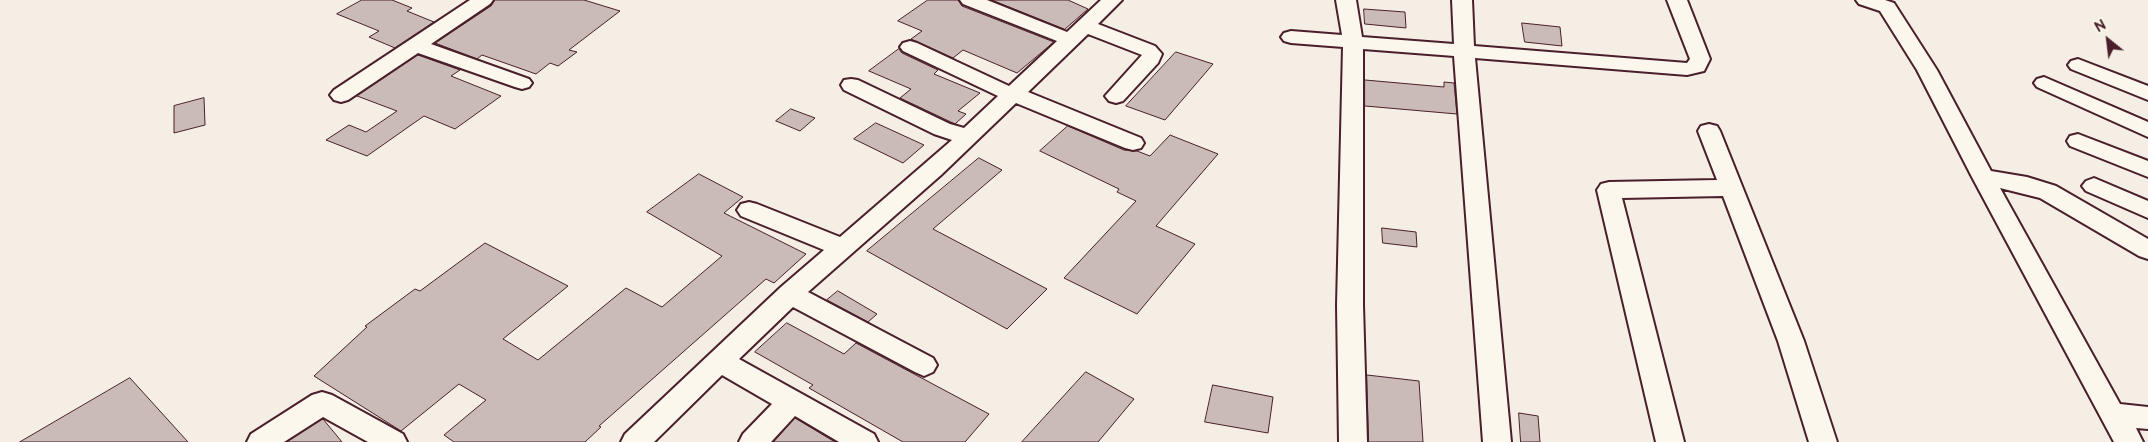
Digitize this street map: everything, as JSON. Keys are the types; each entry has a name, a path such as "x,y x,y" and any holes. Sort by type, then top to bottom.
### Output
{"street":[{"path":"341,94 483,0"},
{"path":"970,0 1078,33 1148,50 1152,54 1151,59 1116,96"},
{"path":"635,442 790,294 967,137 1112,0"},
{"path":"1346,0 1353,43 1350,305 1352,442"},
{"path":"1462,0 1464,52 1497,442"},
{"path":"1291,37 1678,68 1697,67 1700,59 1677,0"},
{"path":"1866,0 1887,7 1927,70 1982,177 2112,415 2130,442"},
{"path":"416,45 522,83"},
{"path":"910,48 1030,102 1133,143"},
{"path":"2078,65 2148,94"},
{"path":"2044,82 2145,124 2122,159"},
{"path":"851,85 942,129 967,137"},
{"path":"1709,131 1791,341 1823,442"},
{"path":"2078,141 2148,169"},
{"path":"1982,177 2026,185 2048,192 2148,250"},
{"path":"2094,186 2148,210"},
{"path":"1670,442 1609,190 1731,188"},
{"path":"749,210 842,248"},
{"path":"790,294 924,365"},
{"path":"720,361 864,442"},
{"path":"753,442 792,401"},
{"path":"261,442 322,403 393,442"},
{"path":"2112,415 2148,418"}],"building":[{"path":"362,0 392,0 412,8 407,11 434,22 395,48 369,37 379,31 337,14"},
{"path":"495,0 584,0 620,11 569,50 577,52 558,66 550,63 536,74 482,55 477,59 435,43 491,6"},
{"path":"928,0 958,0 962,6 1054,42 1017,73 963,50 953,58 911,39 922,31 898,21"},
{"path":"992,0 1068,0 1088,9 1065,29"},
{"path":"1364,9 1405,12 1406,28 1365,24"},
{"path":"1522,23 1560,27 1562,46 1525,42"},
{"path":"899,49 902,53 938,70 934,74 980,93 958,111 966,114 955,124 900,98 911,89 869,71"},
{"path":"1176,52 1213,64 1165,120 1126,106"},
{"path":"418,55 460,70 451,76 501,96 455,129 424,116 367,156 326,140 349,125 366,132 397,111 357,96"},
{"path":"1365,80 1444,87 1444,82 1454,83 1457,114 1365,106"},
{"path":"204,98 205,125 174,133 174,106"},
{"path":"791,109 815,118 800,131 776,121"},
{"path":"876,123 924,145 903,163 854,139"},
{"path":"1068,126 1124,150 1137,151 1150,156 1170,135 1218,154 1156,226 1195,244 1137,314 1064,278 1136,201 1117,192 1119,189 1040,151"},
{"path":"979,158 1002,170 933,229 1047,289 1007,329 867,251"},
{"path":"699,174 743,197 724,213 806,254 774,283 766,279 599,426 601,427 585,442 454,442 444,435 486,400 459,384 401,431 314,376 367,327 365,326 415,289 420,291 485,243 568,286 503,339 538,360 626,288 662,307 722,256 647,212"},
{"path":"1382,228 1416,232 1417,247 1383,243"},
{"path":"838,291 877,314 868,322 827,300"},
{"path":"787,323 844,354 856,343 989,414 965,442 903,442 809,388 813,385 755,352"},
{"path":"1086,372 1134,399 1098,442 1022,442"},
{"path":"1367,375 1419,381 1423,442 1369,442"},
{"path":"130,378 188,442 20,442"},
{"path":"1213,385 1273,397 1268,433 1205,422"},
{"path":"1519,413 1538,416 1540,442 1521,442"},
{"path":"795,418 835,442 774,442"},
{"path":"323,419 342,442 287,442"}]}
